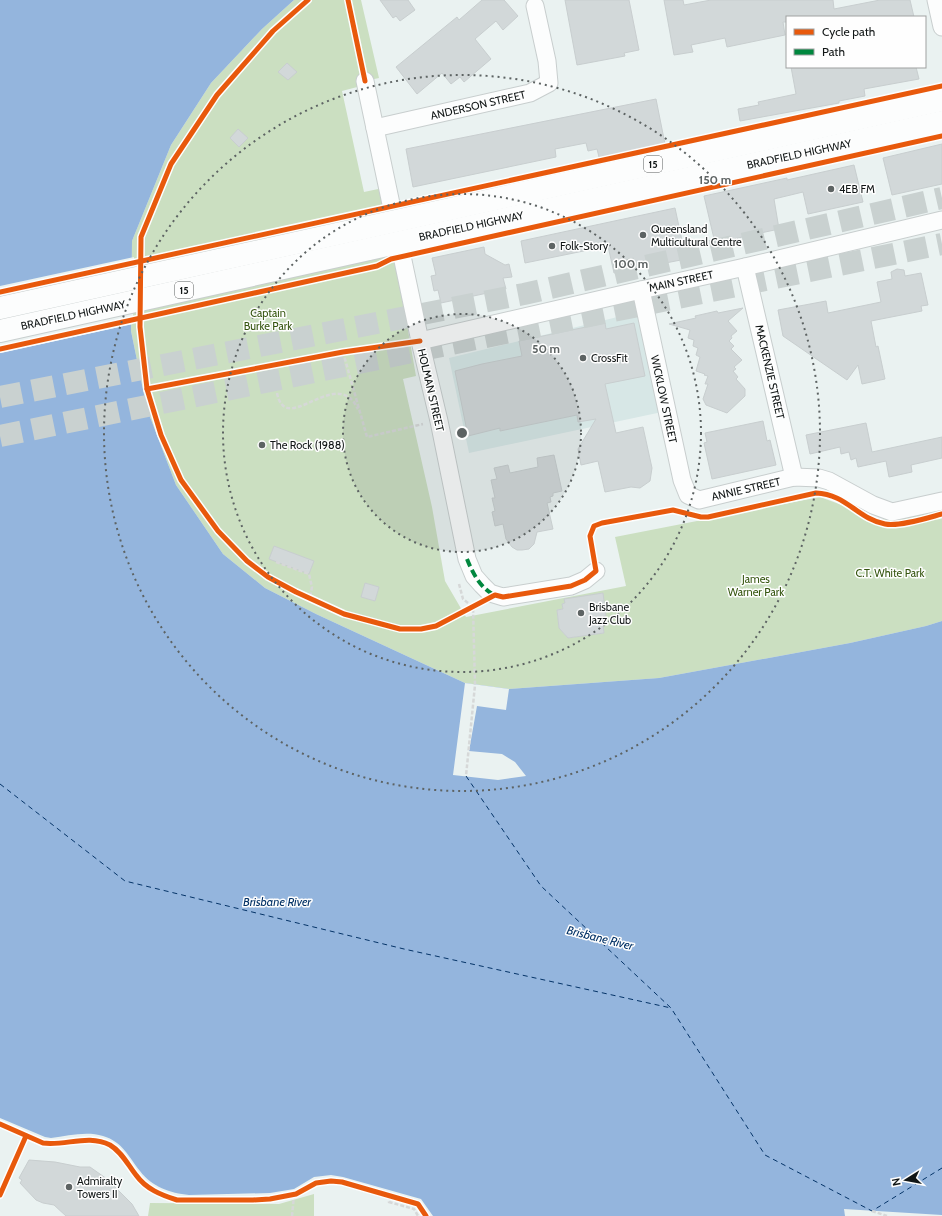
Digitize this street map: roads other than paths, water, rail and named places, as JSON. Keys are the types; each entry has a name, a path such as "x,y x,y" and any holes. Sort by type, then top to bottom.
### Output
{"highway":[{"name":"BRADFIELD HIGHWAY","path":"0,308 942,100"},
{"name":"BRADFIELD HIGHWAY","path":"0,331 942,122"}],"street":[{"path":"936,0 942,27"},
{"name":"ANDERSON STREET","path":"375,128 530,93 549,83 547,61 535,6"},
{"name":"HOLMAN STREET","path":"365,81 420,341 439,421 467,559 474,576 490,593 503,597 571,586 585,580 596,571"},
{"name":"MAIN STREET","path":"420,341 745,267 942,220"},
{"name":"MACKENZIE STREET","path":"745,267 794,477"},
{"name":"WICKLOW STREET","path":"640,290 682,480 688,495 699,500"},
{"name":"ANNIE STREET","path":"699,500 794,477 819,478 830,481 873,505 892,512 942,501"}],"water":[{"name":"Brisbane River","path":"0,0 294,0 262,29 211,83 171,145 132,241 131,331 147,409 176,485 223,554 265,588 316,614 465,683 509,689 659,678 850,643 942,621 942,1216 433,1216 421,1199 331,1175 314,1177 294,1189 270,1193 189,1195 168,1191 150,1181 116,1142 103,1136 77,1134 51,1138 45,1137 0,1118"}],"tunnel":[{"path":"0,397 524,294 942,198"},
{"path":"0,436 942,244"}],"place":[{"name":"4EB FM","path":"831,189"},
{"name":"Queensland Multicultural Centre","path":"643,235"},
{"name":"Folk-Story","path":"552,246"},
{"name":"CrossFit","path":"583,358"},
{"name":"The Rock (1988)","path":"262,445"},
{"name":"Brisbane Jazz Club","path":"581,613"},
{"name":"Admiralty Towers II","path":"69,1187"}],"park label":[{"name":"Captain Burke Park","path":"268,319"},
{"name":"C.T. White Park","path":"890,573"},
{"name":"James Warner Park","path":"756,585"}]}
